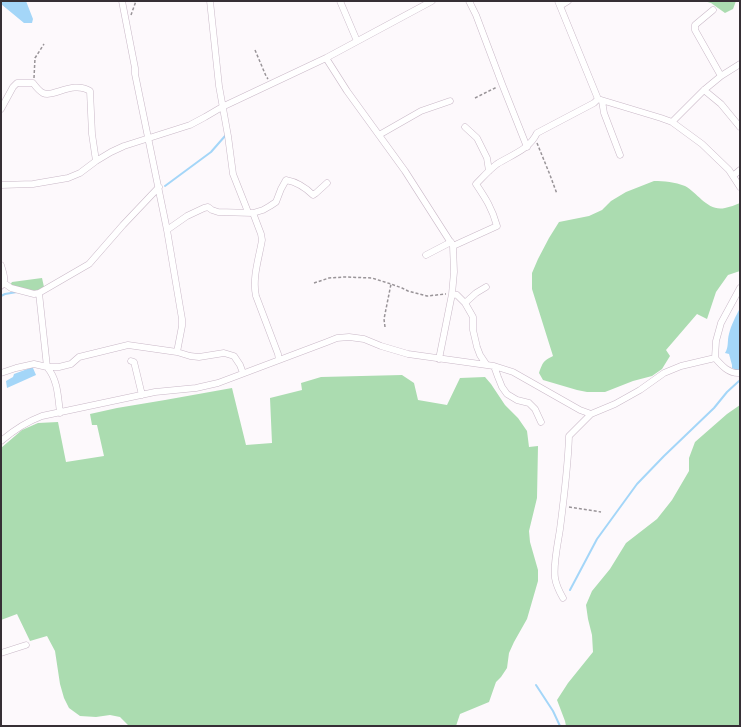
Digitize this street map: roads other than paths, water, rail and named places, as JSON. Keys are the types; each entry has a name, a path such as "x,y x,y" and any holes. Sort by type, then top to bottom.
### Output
{"street":[{"path":"122,1 135,74 159,187 182,319 177,352"},
{"path":"210,1 219,86 233,174 261,234 262,240 254,289 279,360"},
{"path":"340,1 357,41"},
{"path":"1,185 33,184 68,178 80,173 111,152 124,146 190,125 222,107 326,58 432,1"},
{"path":"469,1 476,15 527,147"},
{"path":"568,1 559,3 600,100 620,155"},
{"path":"713,10 695,25 694,30 721,76"},
{"path":"326,58 347,91 405,171 452,244 454,272 452,294 439,359"},
{"path":"672,122 704,90 721,76 740,64"},
{"path":"1,108 13,87 17,83 33,83 44,94 49,94 70,87 86,88 90,91 92,134 96,161"},
{"path":"704,90 721,104 740,127"},
{"path":"426,256 497,226 495,216 488,201 476,184 497,164 527,147 537,134 600,100 644,112 672,122 702,144 729,170 740,187"},
{"path":"379,135 421,111 450,101"},
{"path":"464,127 477,138 487,158 489,171"},
{"path":"734,176 740,170"},
{"path":"167,230 187,216 208,207 218,212 251,212 270,206 276,202 280,189 286,180 303,186 313,195 327,183"},
{"path":"1,265 4,277 3,285 34,294 39,293 89,264 159,187"},
{"path":"465,303 476,293 486,287"},
{"path":"740,288 721,323 716,341 716,358 726,369 736,374 740,373"},
{"path":"39,293 47,367 52,373 55,382 60,413"},
{"path":"452,294 458,295 465,303 473,318 473,330 480,355 486,364"},
{"path":"1,441 11,432 29,421 42,416 155,392 196,388 218,383 337,338 348,337 364,339 408,354 486,364 513,372 580,410 591,414"},
{"path":"1,373 34,364 47,367 59,367 71,364 79,357 128,345 177,352 199,358 224,353 234,356 243,373"},
{"path":"562,598 556,586 554,576 569,457 569,436 591,414 616,404 640,390 664,373 681,366 716,358"},
{"path":"131,361 134,362 136,366 142,395"},
{"path":"494,366 502,387 507,394 517,400 529,403 535,409 541,422"},
{"path":"1,653 26,645"}],"water":[{"path":"1,1 26,1 33,19 32,23 24,23 1,4"},
{"path":"740,308 740,372 732,368 729,354 725,353 731,327"},
{"path":"33,368 36,375 7,388 6,381 13,377 14,374"}],"waterway":[{"path":"165,186 211,152 225,136"},
{"path":"1,296 17,292"},
{"path":"570,590 597,539 637,484 714,408 727,392 739,381"},
{"path":"536,685 553,711 560,726"}]}
